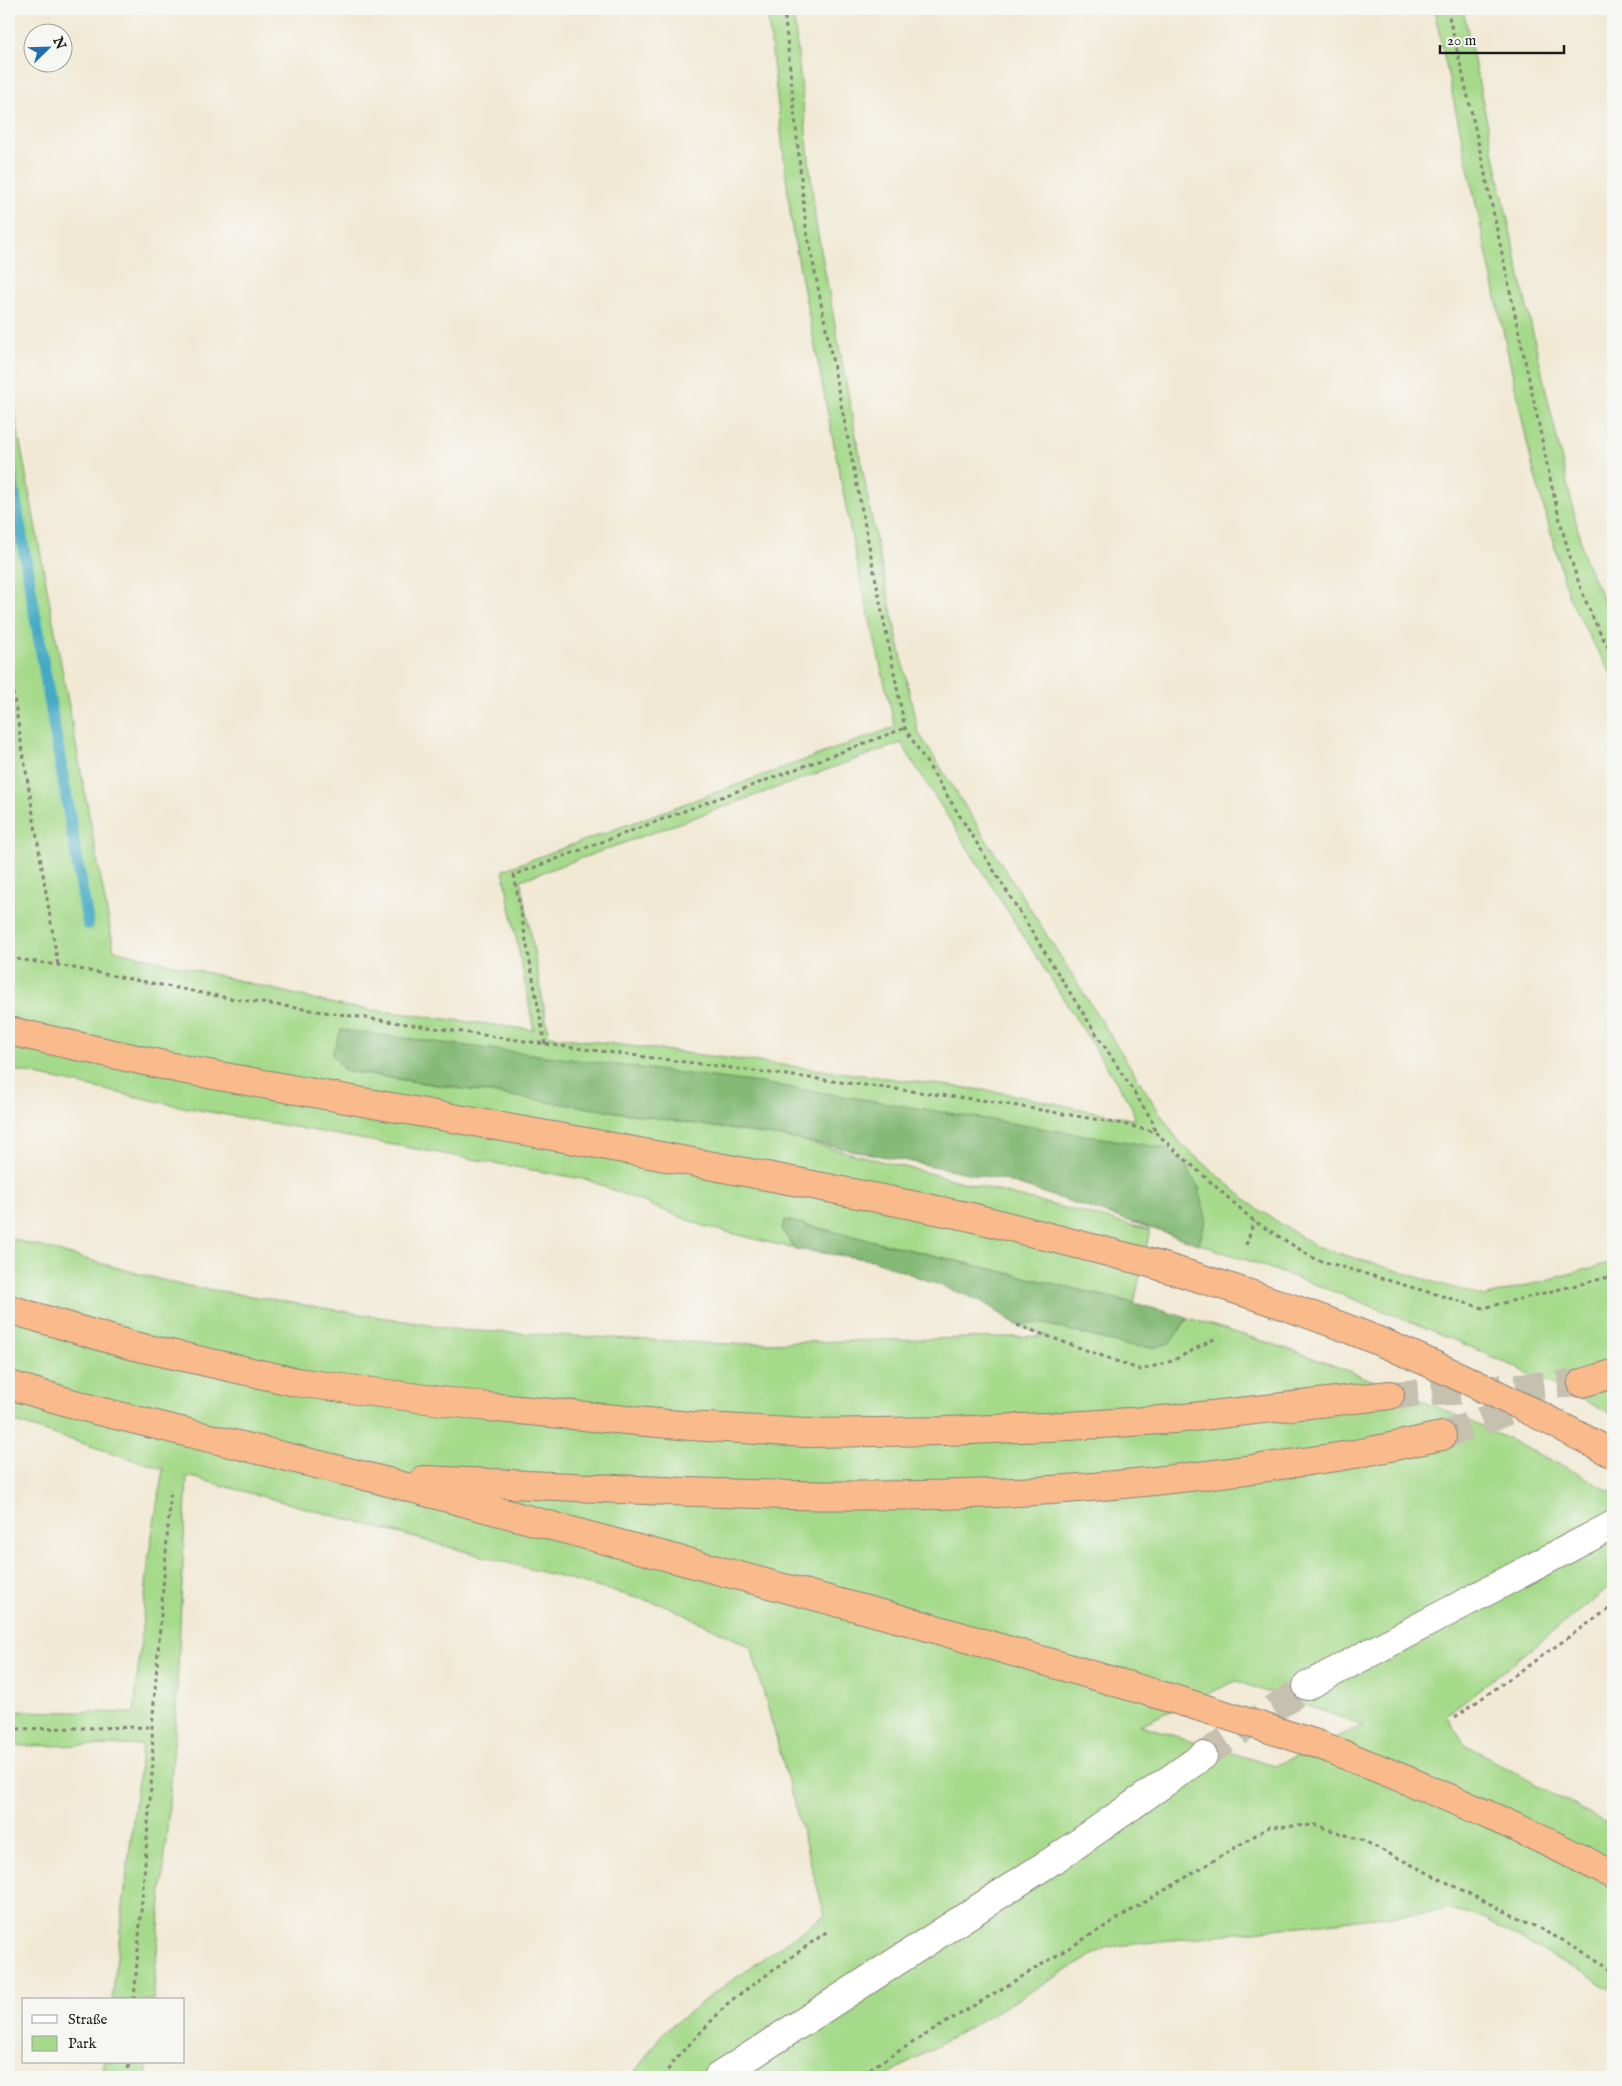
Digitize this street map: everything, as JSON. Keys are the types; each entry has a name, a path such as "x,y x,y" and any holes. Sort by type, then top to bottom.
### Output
{"highway":[{"path":"9,1032 186,1070 808,1184 971,1217 1143,1261 1217,1283 1366,1336 1489,1390 1613,1454"},
{"path":"9,1309 130,1345 296,1382 488,1407 700,1426 807,1433 946,1431 1069,1426 1176,1419 1390,1395"},
{"path":"1582,1383 1613,1374"},
{"path":"9,1385 95,1410 373,1478 915,1624 1188,1703 1320,1745 1450,1797 1575,1855 1613,1875"},
{"path":"373,1478 817,1495 1026,1491 1243,1470 1339,1457 1442,1436"}],"street":[{"path":"1307,1686 1613,1525"},
{"path":"718,2077 1067,1851 1203,1756"}],"path":[{"path":"784,9 806,227 905,728 1152,1120 1155,1132"},
{"path":"1447,9 1548,464 1575,574 1603,639 1613,655"},
{"path":"9,668 58,965"},
{"path":"545,1044 514,875 905,728"},
{"path":"9,958 58,965 228,998 545,1044 988,1101 1123,1124 1155,1132 1254,1221 1315,1260 1483,1308 1613,1276"},
{"path":"1246,1245 1254,1221"},
{"path":"1016,1325 1140,1370 1172,1361 1216,1338"},
{"path":"134,1998 153,1762 152,1727 171,1489"},
{"path":"1455,1717 1613,1606"},
{"path":"9,1730 152,1727"},
{"path":"856,2077 1269,1827 1316,1825 1364,1841 1570,1944 1613,1970"},
{"path":"663,2077 674,2061 729,2002 829,1930"},
{"path":"128,2077 129,2064"}],"green space":[{"path":"767,9 793,9 816,224 876,541 918,732 1180,1143 1255,1207 1315,1246 1484,1297 1613,1262 1613,1415 1512,1366 1409,1321 1305,1281 1199,1244 1206,1218 1199,1188 345,1071 795,1139 1150,1230 1134,1303 785,1220 782,1230 795,1249 703,1226 588,1180 188,1108 9,1069 9,383 114,950 342,1006 534,1030 503,870 895,727 858,569 792,228","holes":["901,743 1132,1107 1135,1120 999,1092 549,1036 521,880"]},
{"path":"1434,9 1463,9 1518,268 1585,561 1613,620 1613,676 1591,640 1568,595 1532,465"},
{"path":"341,1030 775,1085 1165,1148 1184,1163 1199,1188 1206,1218 1199,1244 1004,1180 795,1139 345,1071 332,1054"},
{"path":"785,1220 1134,1303 1188,1318 1170,1343 1153,1348 1125,1345 1040,1323 1017,1325 981,1301 873,1260 795,1249 782,1230"},
{"path":"9,1238 177,1284 459,1330 726,1344 1047,1336 1017,1325 1040,1323 1125,1345 1170,1343 1188,1318 1303,1354 1395,1389 1469,1421 1541,1455 1613,1493 1613,1585 1446,1715 1465,1744 1613,1828 1613,1990 1483,1918 1449,1910 1107,1947 884,2077 631,2077 662,2034 710,1996 825,1915 751,1647 667,1606 187,1476 175,1731 153,1998 112,1998 142,1745 9,1746 9,1711 134,1713 149,1554 163,1469 9,1420","holes":["1236,1681 1363,1725 1275,1766 1140,1725"]},
{"path":"104,2064 148,2064 146,2077 103,2077"}],"waterway":[{"path":"9,463 88,924"}],"tunnel":[{"path":"1390,1395 1582,1383"},
{"path":"1442,1436 1539,1399"},
{"path":"1203,1756 1307,1686"}]}
